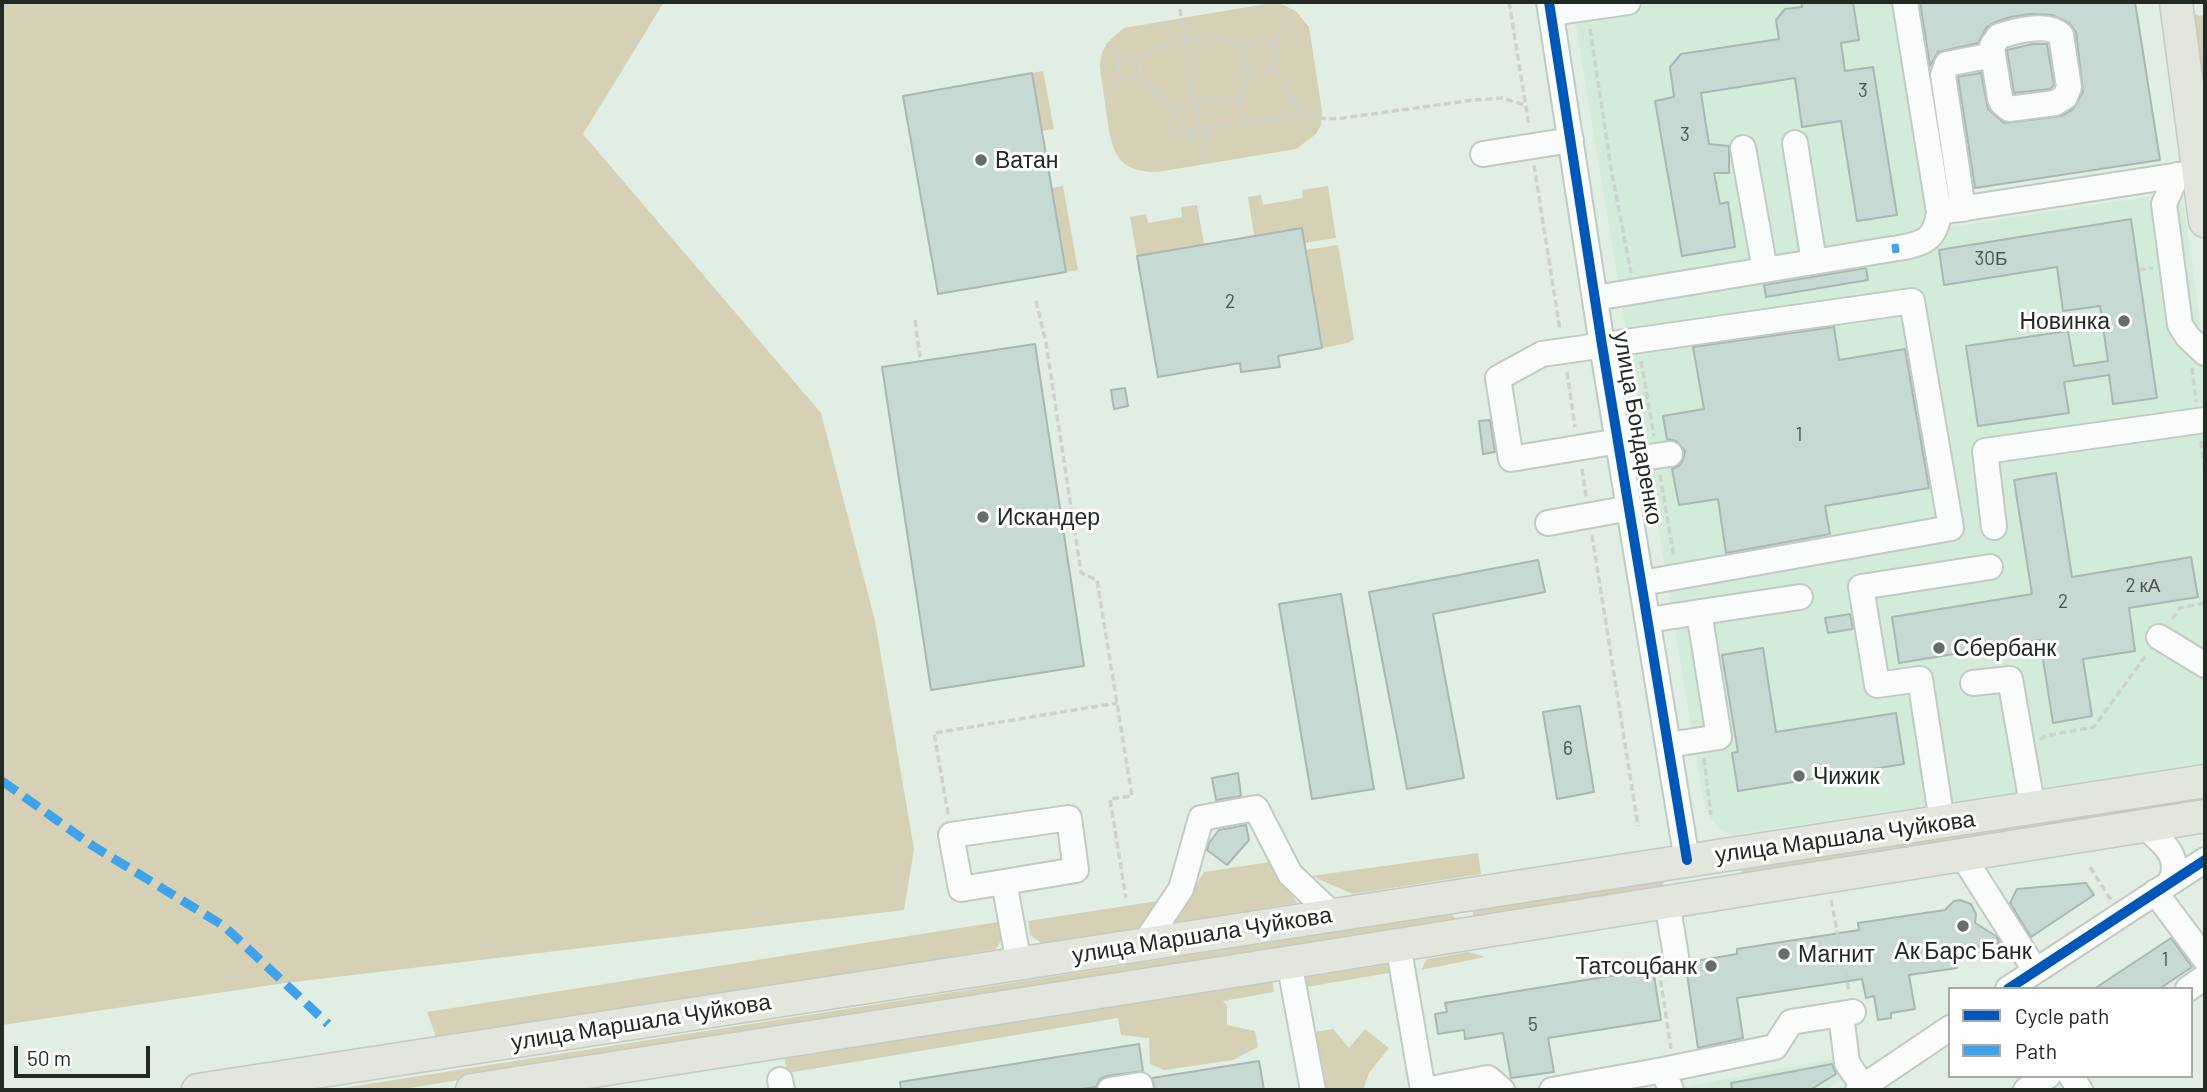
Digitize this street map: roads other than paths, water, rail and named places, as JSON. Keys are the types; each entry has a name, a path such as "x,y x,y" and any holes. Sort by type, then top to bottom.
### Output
{"main road":[{"path":"2176,2 2188,174 2205,221"},
{"name":"улица Маршала Чуйкова","path":"198,1090 2205,781"},
{"name":"улица Маршала Чуйкова","path":"472,1090 2205,816"},
{"name":"улица Бондаренко","path":"1679,900 1687,860"},
{"path":"1450,897 1459,919 1458,935"}],"street":[{"path":"1550,7 1586,8 1628,2"},
{"path":"1905,2 1951,211"},
{"name":"улица Бондаренко","path":"1550,7 1602,345 1687,860"},
{"path":"1951,211 1942,75 1944,69 1954,61 1993,55"},
{"path":"1483,153 1571,140"},
{"path":"1795,143 1814,262"},
{"path":"1743,148 1765,270"},
{"path":"1595,298 1919,245 1928,239 1938,223 1951,211 2188,174"},
{"path":"2188,174 2164,204 2180,325 2205,353"},
{"path":"1642,583 1951,528 1912,301 1542,354 1498,378 1511,459 1578,448 1663,455"},
{"path":"1994,527 1985,451 2205,421"},
{"path":"1548,523 1630,508"},
{"path":"1942,822 1920,679 1877,685 1861,587 1990,567"},
{"path":"1648,620 1800,597"},
{"path":"1668,745 1719,737 1699,612"},
{"path":"2159,637 2205,665"},
{"path":"1973,683 2010,679 2033,809"},
{"path":"1144,944 1181,889 1201,818 1256,808 1290,874 1333,915"},
{"path":"1069,818 1076,870 1004,882 961,889 951,835 1069,818"},
{"path":"2144,826 2172,852 2174,874 2162,887"},
{"path":"1967,854 1969,866 2035,970"},
{"path":"2012,987 2205,860"},
{"path":"2162,887 2205,869"},
{"path":"1004,882 1019,964"},
{"path":"2162,887 2205,959"},
{"path":"1667,957 1679,900"},
{"path":"1398,944 1424,1090 1488,1078 1502,1090"},
{"path":"1289,962 1313,1090"},
{"path":"1552,1090 1669,1076 1775,1047 1791,1022 1847,1013 1847,1063 1861,1088 1948,1029"},
{"path":"2026,1090 2045,1078"},
{"path":"1110,1090 1140,1085 1141,1090"}],"place":[{"name":"Ватан","path":"981,160"},
{"name":"Новинка","path":"2124,321"},
{"name":"Искандер","path":"983,517"},
{"name":"Сбербанк","path":"1939,648"},
{"name":"Чижик","path":"1799,776"},
{"name":"Ак Барс Банк","path":"1963,926"},
{"name":"Магнит","path":"1784,954"},
{"name":"Татсоцбанк","path":"1711,966"}]}
